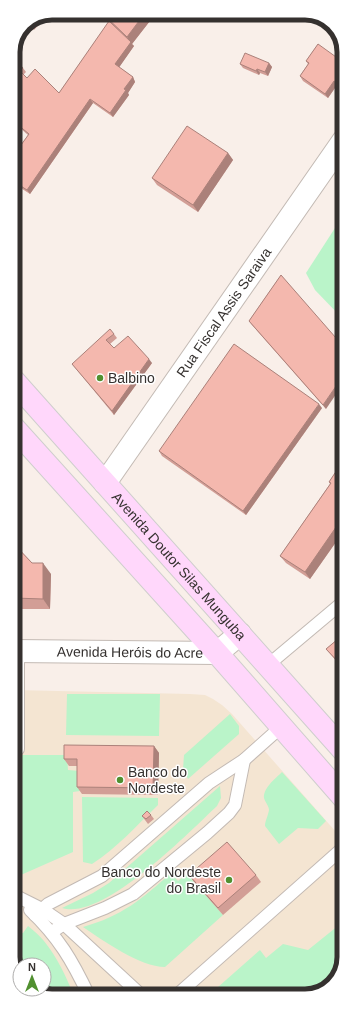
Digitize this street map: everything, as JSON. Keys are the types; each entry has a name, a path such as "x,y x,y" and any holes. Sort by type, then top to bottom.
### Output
{"main road":[{"name":"Avenida Doutor Silas Munguba","path":"20,388 337,743"},
{"path":"20,435 337,790"}],"street":[{"name":"Rua Fiscal Assis Saraiva","path":"105,483 337,150"},
{"name":"Avenida Heróis do Acre","path":"20,651 216,653 240,634"}],"lane":[{"path":"268,665 337,608"},
{"path":"38,912 48,904 102,876 209,783 244,760 281,727"},
{"path":"52,932 64,924 105,908 133,894 229,813 235,804 244,760"},
{"path":"184,989 337,853"},
{"path":"20,899 38,912 64,924 134,989"},
{"path":"38,912 66,950 86,989"}],"shaded area":[{"path":"20,690 205,695 222,705 232,714 337,833 336,963 333,973 323,984 314,988 52,989 52,957 20,957"}],"green space":[{"path":"335,228 337,230 337,313 315,290 306,273"},
{"path":"67,694 160,694 159,736 66,735"},
{"path":"230,714 239,726 239,734 188,779 183,769 184,755"},
{"path":"20,755 67,755 68,770 80,771 80,791 73,792 73,852 20,875"},
{"path":"282,772 326,821 318,829 298,828 279,844 265,826 269,810 264,794 273,780"},
{"path":"220,786 221,798 217,806 166,854 144,872 121,889 99,901 79,908 62,908 93,893 109,883"},
{"path":"82,797 158,798 158,805 118,844 92,864 83,862"},
{"path":"171,873 178,881 187,874 223,915 165,967 155,966 134,958 83,927 109,918 131,906"},
{"path":"28,926 42,939 57,960 71,989 52,989 52,957 20,957 20,933 23,933"},
{"path":"337,927 337,957 335,967 330,977 323,984 317,987 305,989 216,989 260,950 266,958 283,944 308,950"}],"building":[{"path":"109,20 140,20 127,37"},
{"path":"109,21 131,42 115,64 133,77 110,113 90,99 27,190 20,186 20,146 29,134 20,126 20,71 27,78 35,69 59,93"},
{"path":"318,44 337,58 337,82 334,81 325,94 300,76 309,63 306,61"},
{"path":"245,53 269,63 265,72 257,69 256,71 240,64"},
{"path":"187,126 228,153 193,205 152,178"},
{"path":"281,275 337,339 337,385 323,405 249,321"},
{"path":"110,329 114,334 106,340 114,348 128,336 149,359 112,411 72,364"},
{"path":"234,344 319,404 243,511 159,451"},
{"path":"337,470 337,526 305,572 280,556 331,483 329,482"},
{"path":"20,550 32,563 43,563 43,599 20,598"},
{"path":"337,640 337,661 326,649"},
{"name":"Banco do Nordeste","path":"64,745 154,746 153,788 77,787 77,759 64,759"},
{"path":"147,811 151,815 146,819 142,816"},
{"path":"227,842 256,875 218,908 189,875"}],"place":[{"name":"Balbino","path":"100,378"},
{"name":"Banco do Nordeste","path":"120,780"},
{"name":"Banco do Nordeste do Brasil","path":"229,880"}]}
